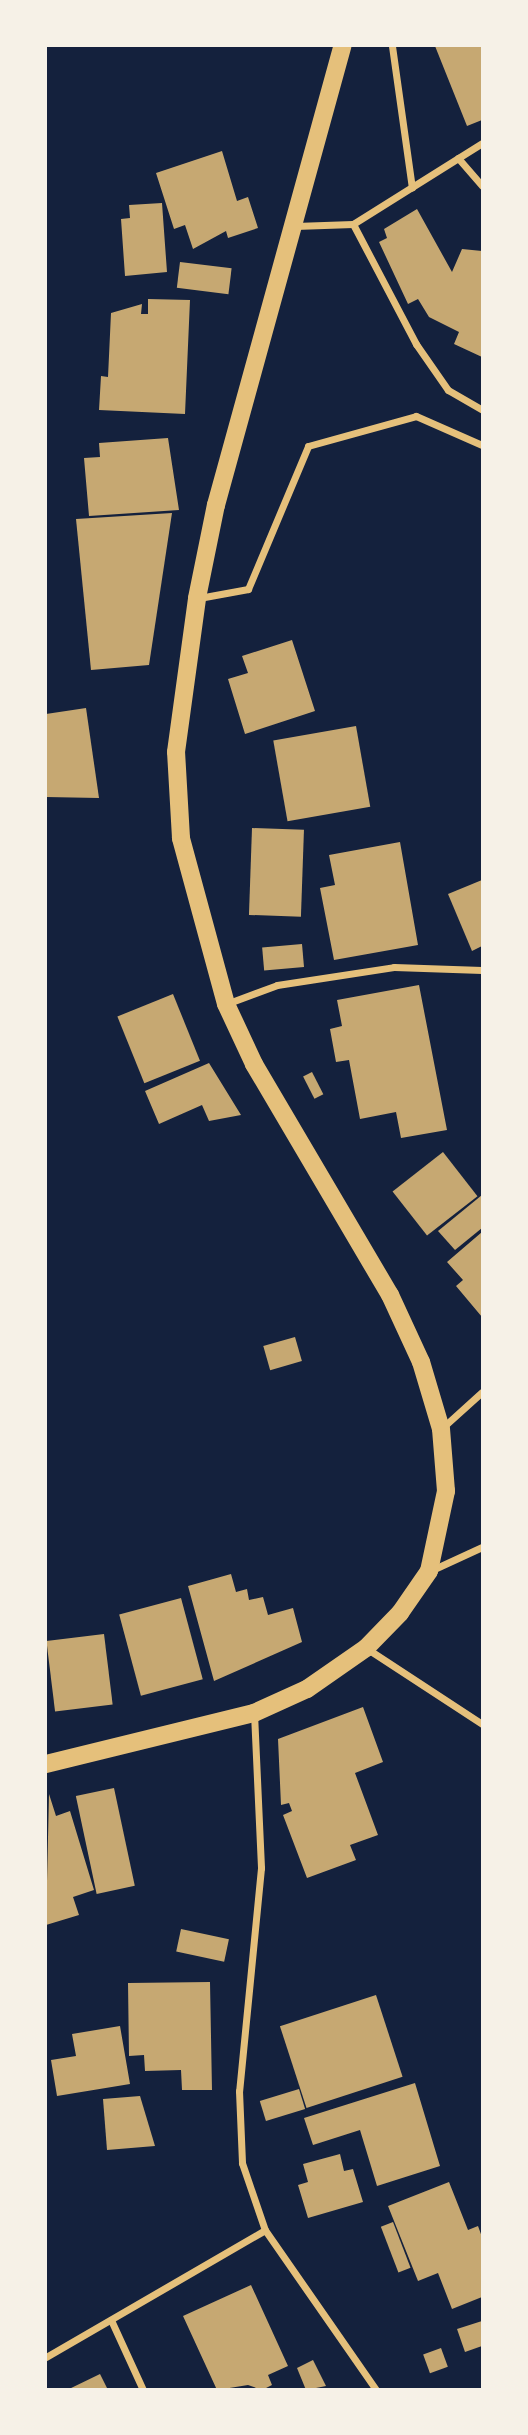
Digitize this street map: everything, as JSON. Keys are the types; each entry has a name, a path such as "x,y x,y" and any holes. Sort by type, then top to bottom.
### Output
{"main road":[{"path":"46,1764 254,1713 307,1689 366,1648 429,1571 446,1491 441,1429 390,1294 260,1075 226,1004 201,927 180,826 176,752 197,598 292,227 342,46"}],"street":[{"path":"392,46 412,188"},
{"path":"292,227 353,224 482,143"},
{"path":"458,158 482,186"},
{"path":"353,224 432,367 448,390 482,410"},
{"path":"197,598 248,589 308,446 416,416 474,446 482,447"},
{"path":"226,1004 277,985 394,967 482,970"},
{"path":"441,1429 482,1392"},
{"path":"429,1571 482,1547"},
{"path":"366,1648 482,1724"},
{"path":"254,1713 261,1868 239,2091 242,2163 265,2230 376,2389"},
{"path":"46,2357 265,2230"},
{"path":"111,2320 143,2389"}],"building":[{"path":"435,46 482,46 482,120 467,126"},
{"path":"222,151 237,201 248,197 258,228 228,238 226,231 193,249 185,225 174,229 156,173"},
{"path":"162,203 167,272 125,276 121,219 130,218 129,205"},
{"path":"417,209 452,272 462,249 482,251 482,357 454,344 459,332 429,317 418,299 408,304 379,242 387,238 384,229"},
{"path":"180,262 232,268 228,294 177,288"},
{"path":"148,299 190,300 185,414 99,410 101,376 108,377 111,313 142,304 141,314 148,314"},
{"path":"168,438 179,510 89,516 84,458 100,457 99,443"},
{"path":"172,513 149,665 91,670 76,519"},
{"path":"292,640 315,711 245,734 228,679 248,673 242,656"},
{"path":"86,708 99,798 46,797 46,714"},
{"path":"356,726 370,807 288,821 273,741"},
{"path":"252,828 304,830 301,917 249,915"},
{"path":"400,842 418,945 334,960 320,888 335,885 329,855"},
{"path":"482,880 482,946 472,951 448,894"},
{"path":"302,944 304,967 264,970 262,947"},
{"path":"419,985 447,1130 401,1138 396,1112 360,1119 349,1060 336,1062 330,1029 342,1026 337,1000"},
{"path":"173,994 200,1061 144,1083 117,1016"},
{"path":"209,1063 241,1115 209,1121 202,1105 159,1124 145,1091"},
{"path":"312,1072 323,1094 314,1099 303,1077"},
{"path":"443,1152 477,1196 427,1236 393,1191"},
{"path":"482,1195 482,1228 455,1250 438,1231"},
{"path":"482,1232 482,1317 456,1286 463,1280 447,1262"},
{"path":"295,1337 302,1361 270,1370 263,1346"},
{"path":"231,1574 236,1592 247,1589 249,1600 263,1597 268,1615 293,1608 302,1642 214,1681 188,1586"},
{"path":"181,1598 203,1679 141,1696 119,1615"},
{"path":"104,1634 113,1704 55,1712 46,1641"},
{"path":"363,1707 383,1762 355,1773 378,1835 350,1845 356,1860 307,1878 283,1815 292,1811 289,1803 281,1805 278,1739"},
{"path":"114,1788 135,1886 97,1894 76,1796"},
{"path":"49,1794 56,1816 70,1811 94,1890 73,1897 79,1915 46,1925"},
{"path":"181,1929 229,1939 224,1962 176,1951"},
{"path":"210,1982 212,2090 182,2090 181,2070 145,2071 144,2055 129,2056 128,1983"},
{"path":"376,1995 403,2077 307,2108 280,2026"},
{"path":"120,2026 130,2084 57,2096 51,2060 76,2056 72,2034"},
{"path":"415,2083 440,2166 377,2186 360,2130 313,2145 304,2118"},
{"path":"299,2089 305,2109 266,2121 260,2101"},
{"path":"140,2096 155,2146 107,2150 103,2099"},
{"path":"340,2154 344,2171 353,2169 363,2202 308,2218 298,2185 308,2182 303,2164"},
{"path":"449,2182 468,2230 478,2226 482,2237 482,2297 452,2309 438,2273 418,2281 388,2206"},
{"path":"393,2222 411,2268 398,2272 381,2227"},
{"path":"251,2285 288,2366 268,2375 272,2385 262,2390 248,2385 217,2390 183,2316"},
{"path":"482,2321 482,2346 465,2352 457,2329"},
{"path":"441,2348 448,2367 430,2373 423,2354"},
{"path":"313,2360 326,2386 306,2390 297,2368"},
{"path":"100,2374 108,2390 67,2390"}]}
